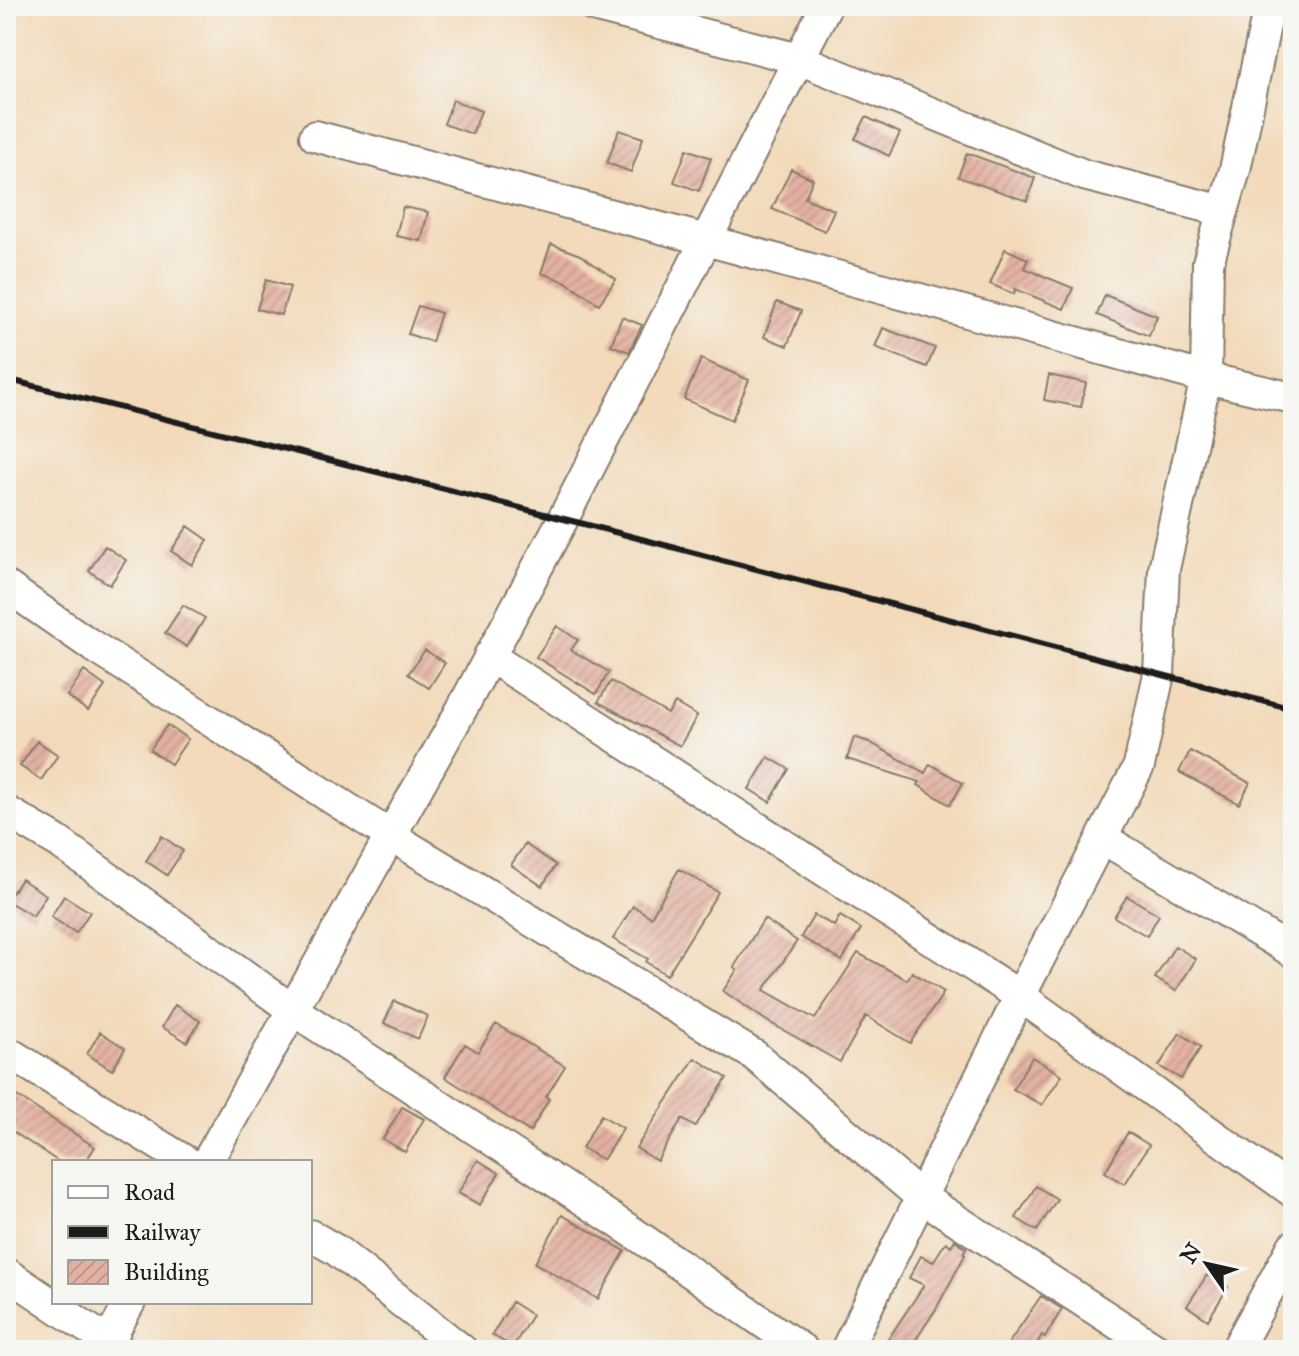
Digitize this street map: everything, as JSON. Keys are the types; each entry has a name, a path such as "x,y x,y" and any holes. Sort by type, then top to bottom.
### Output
{"street":[{"path":"593,6 799,59 1084,175 1223,211"},
{"path":"208,1160 489,656 826,6"},
{"path":"846,1350 1020,996 1139,766 1159,674 1164,569 1206,378 1208,263 1235,170 1264,8"},
{"path":"315,136 1206,378 1293,398"},
{"path":"6,586 88,643 391,836 754,1055 921,1197 1158,1350"},
{"path":"489,656 1020,996 1293,1192"},
{"path":"6,811 57,841 293,1010 631,1231 803,1350"},
{"path":"1102,838 1293,952"},
{"path":"6,1051 184,1160"},
{"path":"312,1236 336,1250 462,1350"},
{"path":"1236,1350 1293,1246"},
{"path":"6,1273 111,1347 129,1304"}],"building":[{"path":"453,100 481,111 472,134 444,124"},
{"path":"866,117 900,133 889,156 855,139"},
{"path":"619,130 643,138 631,172 607,163"},
{"path":"687,149 711,158 699,191 674,182"},
{"path":"967,153 1035,178 1027,201 958,177"},
{"path":"791,169 813,179 805,198 834,210 825,231 772,209"},
{"path":"403,207 428,212 421,241 396,236"},
{"path":"551,244 580,255 616,279 599,304 566,282 541,273"},
{"path":"1005,249 1028,259 1024,268 1073,288 1064,309 1015,289 1014,294 990,284"},
{"path":"266,280 290,287 281,315 257,309"},
{"path":"1105,295 1157,316 1149,336 1097,315"},
{"path":"777,302 801,311 787,346 764,337"},
{"path":"418,306 441,313 432,342 408,334"},
{"path":"622,317 642,325 629,352 611,345"},
{"path":"883,328 935,348 927,367 875,347"},
{"path":"701,359 749,380 732,420 684,399"},
{"path":"1049,375 1086,383 1081,407 1044,400"},
{"path":"188,526 208,540 192,565 171,551"},
{"path":"105,546 126,560 110,585 89,571"},
{"path":"183,605 205,618 187,647 165,633"},
{"path":"557,626 578,640 571,650 609,672 596,694 536,657"},
{"path":"425,650 445,663 429,688 408,674"},
{"path":"84,671 105,686 88,711 67,696"},
{"path":"611,681 668,714 675,703 697,716 680,746 598,702"},
{"path":"167,725 188,739 171,764 150,750"},
{"path":"854,737 925,773 930,764 963,783 950,805 918,785 920,782 847,759"},
{"path":"37,741 58,755 41,780 20,766"},
{"path":"1190,751 1250,783 1239,804 1179,772"},
{"path":"768,757 789,769 770,802 749,789"},
{"path":"162,836 183,851 167,875 146,861"},
{"path":"525,844 556,865 542,886 511,865"},
{"path":"679,869 718,892 667,975 646,962 648,959 613,939 633,906 651,917"},
{"path":"21,879 46,895 33,916 7,901"},
{"path":"64,896 90,912 76,933 51,917"},
{"path":"1127,896 1159,915 1147,936 1114,917"},
{"path":"814,915 834,926 840,916 861,929 842,961 801,937"},
{"path":"764,919 797,941 764,990 815,1019 858,953 907,980 912,972 944,992 910,1043 866,1016 840,1062 767,1021 723,991"},
{"path":"1175,946 1196,959 1176,991 1155,978"},
{"path":"394,1001 428,1016 418,1039 384,1023"},
{"path":"175,1005 200,1021 187,1042 162,1027"},
{"path":"496,1024 565,1066 530,1132 445,1077 465,1044 478,1052"},
{"path":"100,1032 125,1048 112,1070 87,1054"},
{"path":"1180,1033 1201,1047 1181,1079 1159,1066"},
{"path":"1032,1057 1062,1075 1042,1105 1013,1089"},
{"path":"695,1058 727,1078 695,1127 682,1119 657,1161 636,1148"},
{"path":"6,1089 95,1147 86,1160 56,1160 6,1127"},
{"path":"402,1107 424,1119 405,1152 383,1139"},
{"path":"601,1115 623,1128 603,1160 582,1148"},
{"path":"1128,1132 1149,1145 1125,1184 1105,1172"},
{"path":"478,1160 499,1173 480,1205 458,1193"},
{"path":"1036,1186 1057,1199 1037,1231 1016,1218"},
{"path":"562,1215 625,1251 598,1299 535,1263"},
{"path":"955,1240 966,1248 965,1255 936,1309 909,1350 881,1350 924,1285 909,1278 921,1256 933,1262 946,1242 951,1246"},
{"path":"1207,1275 1228,1287 1208,1320 1187,1306"},
{"path":"1041,1296 1062,1309 1045,1337 1042,1335 1033,1350 1004,1350"},
{"path":"512,1302 532,1315 513,1347 492,1335"}],"railway":[{"path":"6,379 584,524 1293,709"}]}
